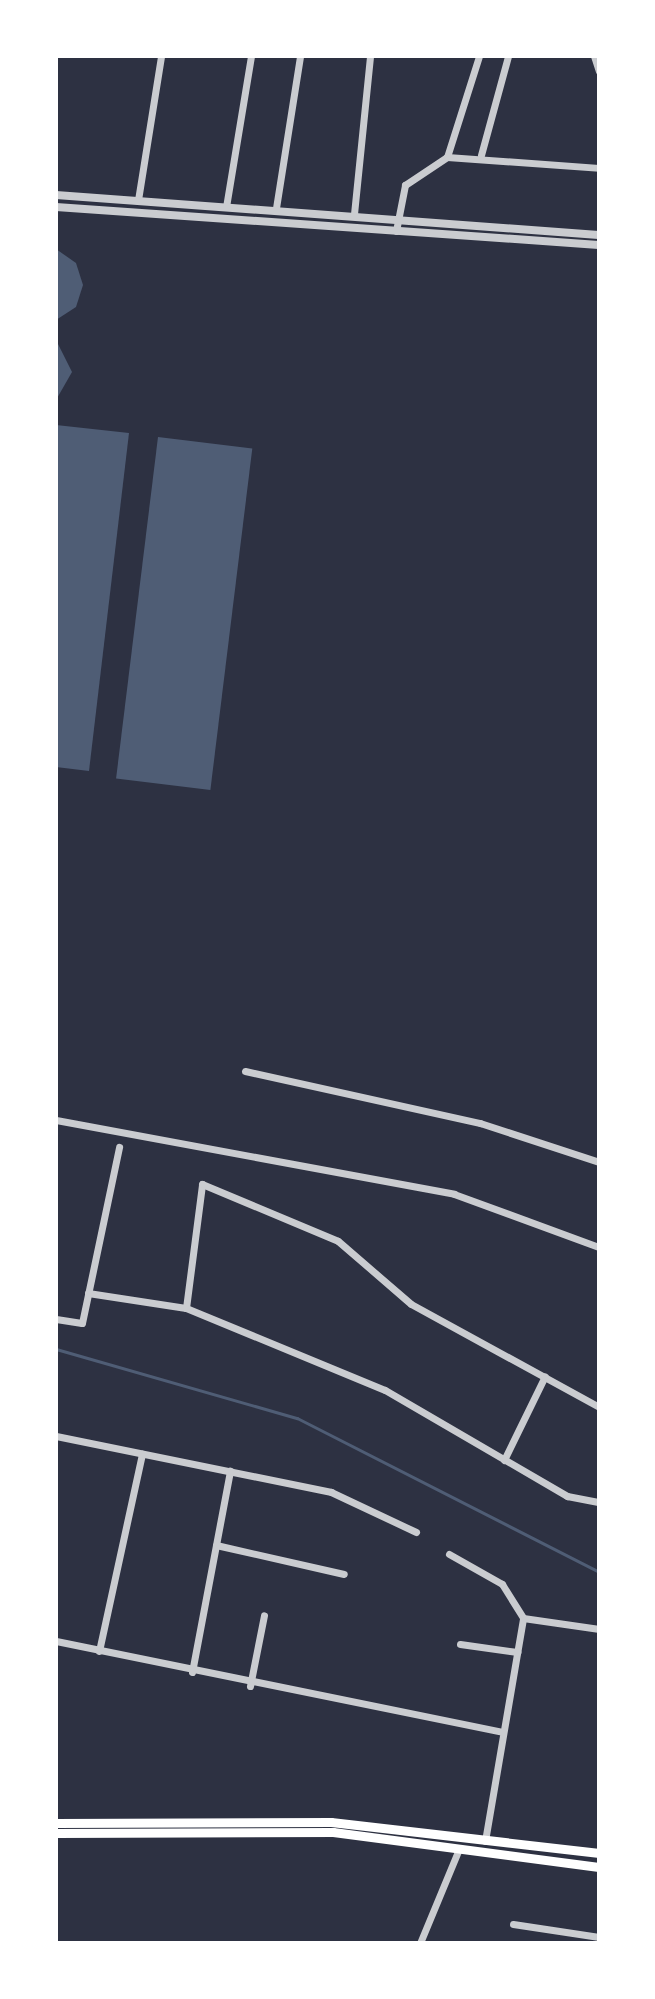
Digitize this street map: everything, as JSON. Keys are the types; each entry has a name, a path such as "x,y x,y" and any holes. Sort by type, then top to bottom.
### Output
{"main road":[{"path":"56,1823 331,1822 599,1853"},
{"path":"56,1833 333,1832 599,1867"}],"street":[{"path":"138,200 161,56"},
{"path":"226,207 251,56"},
{"path":"276,208 300,56"},
{"path":"354,214 370,56"},
{"path":"447,157 479,56"},
{"path":"481,155 508,56"},
{"path":"594,56 599,67"},
{"path":"396,231 405,185 447,157 481,155 599,168"},
{"path":"56,195 276,208 599,235"},
{"path":"56,207 599,245"},
{"path":"245,1071 464,1119 599,1162"},
{"path":"56,1120 454,1194 599,1247"},
{"path":"56,1319 82,1323 119,1147"},
{"path":"186,1308 202,1184 338,1241 411,1304 599,1407"},
{"path":"88,1293 186,1308 385,1390 567,1496 599,1502"},
{"path":"504,1460 545,1376"},
{"path":"56,1436 331,1492 416,1532"},
{"path":"99,1651 142,1454"},
{"path":"192,1672 230,1471"},
{"path":"216,1545 344,1574"},
{"path":"449,1554 502,1584 523,1618 500,1731 485,1841"},
{"path":"250,1686 264,1615"},
{"path":"523,1618 599,1629"},
{"path":"56,1641 250,1686 500,1731"},
{"path":"460,1644 517,1652"},
{"path":"420,1943 459,1849"},
{"path":"513,1924 599,1937"}],"water":[{"path":"56,249 76,263 83,285 76,307 56,320"},
{"path":"56,340 72,372 56,400"},
{"path":"56,425 129,433 89,771 56,767"},
{"path":"158,437 252,449 210,790 116,778"}],"waterway":[{"path":"56,1349 297,1418 599,1572"}]}
